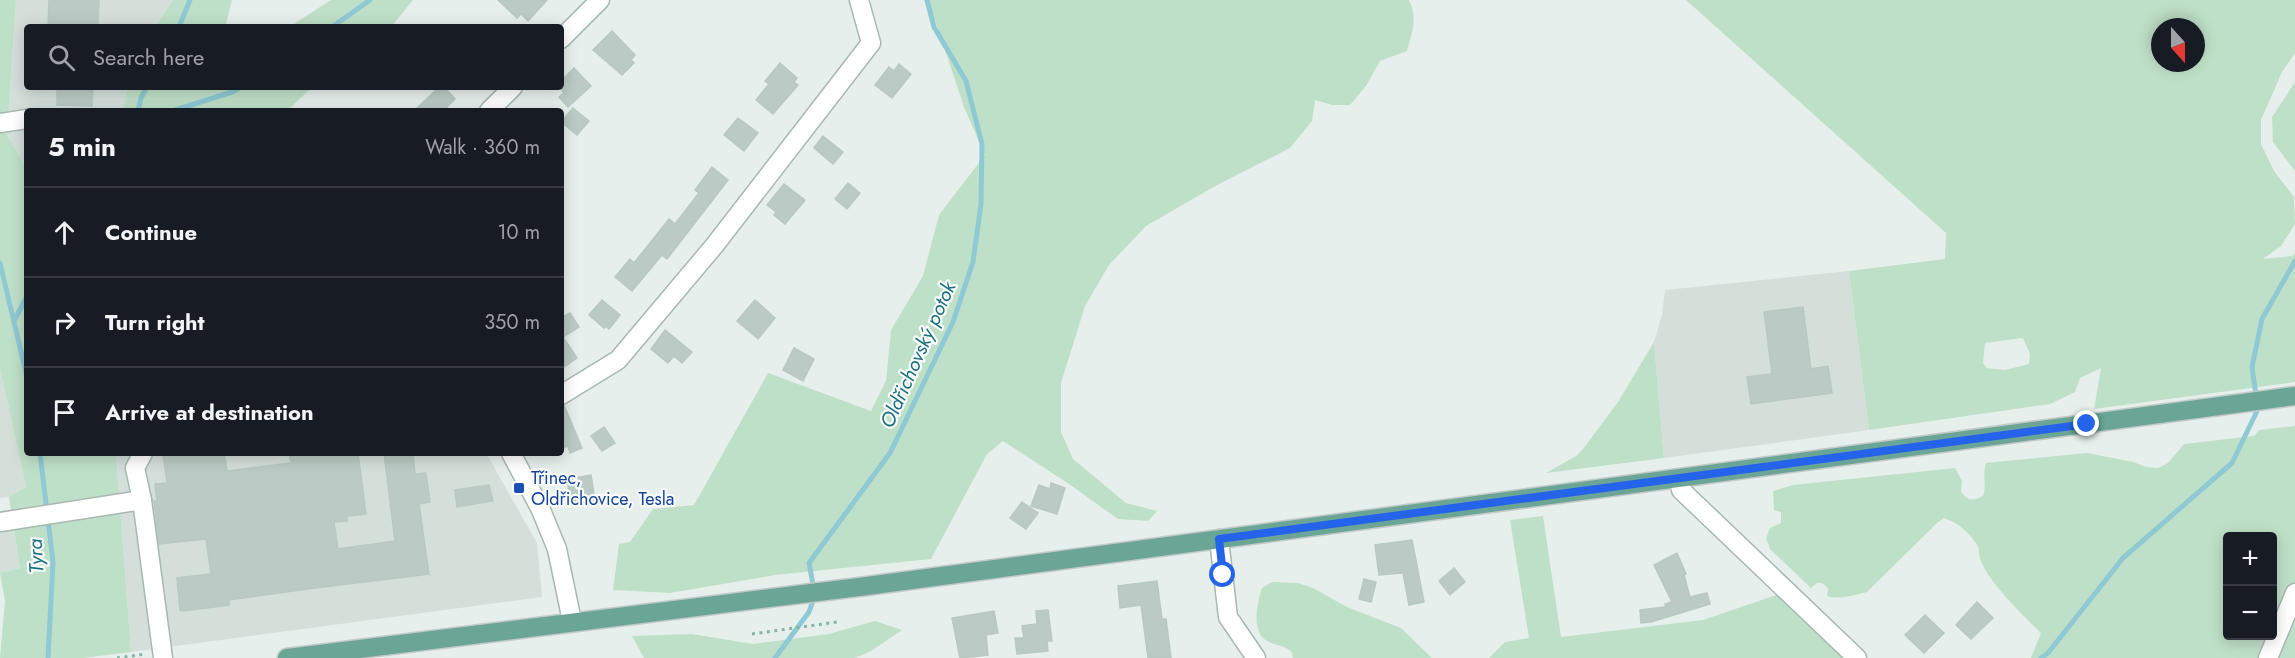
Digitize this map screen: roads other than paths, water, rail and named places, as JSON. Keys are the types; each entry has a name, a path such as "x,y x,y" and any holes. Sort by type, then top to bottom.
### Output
{"main road":[{"path":"294,658 572,621 859,587 2295,396"}],"street":[{"path":"564,36 600,0"},
{"path":"564,393 618,360 714,246 871,43 859,0"},
{"path":"492,108 510,90"},
{"path":"0,123 24,119"},
{"path":"141,456 135,468 142,500 163,655"},
{"path":"513,456 541,510 557,549 572,621"},
{"path":"1679,479 1680,490 1857,658"},
{"path":"0,522 142,500"},
{"path":"1219,539 1228,617 1256,658"},
{"path":"2268,658 2295,592"}],"waterway":[{"path":"180,24 190,0"},
{"path":"336,24 370,0"},
{"name":"Oldřichovský potok","path":"775,658 809,612 815,595 809,563 890,453 953,322 973,262 981,204 982,144 966,81 934,27 927,0"},
{"path":"139,108 145,90"},
{"path":"181,108 236,90"},
{"path":"2041,658 2048,653 2123,558 2232,463 2258,409 2252,367 2262,319 2295,261"},
{"name":"Tyra","path":"0,263 24,364"},
{"path":"14,321 24,302"},
{"name":"Tyra","path":"40,456 53,562 48,658"}],"place":[{"name":"Třinec, Oldřichovice, Tesla","path":"519,488"}]}
